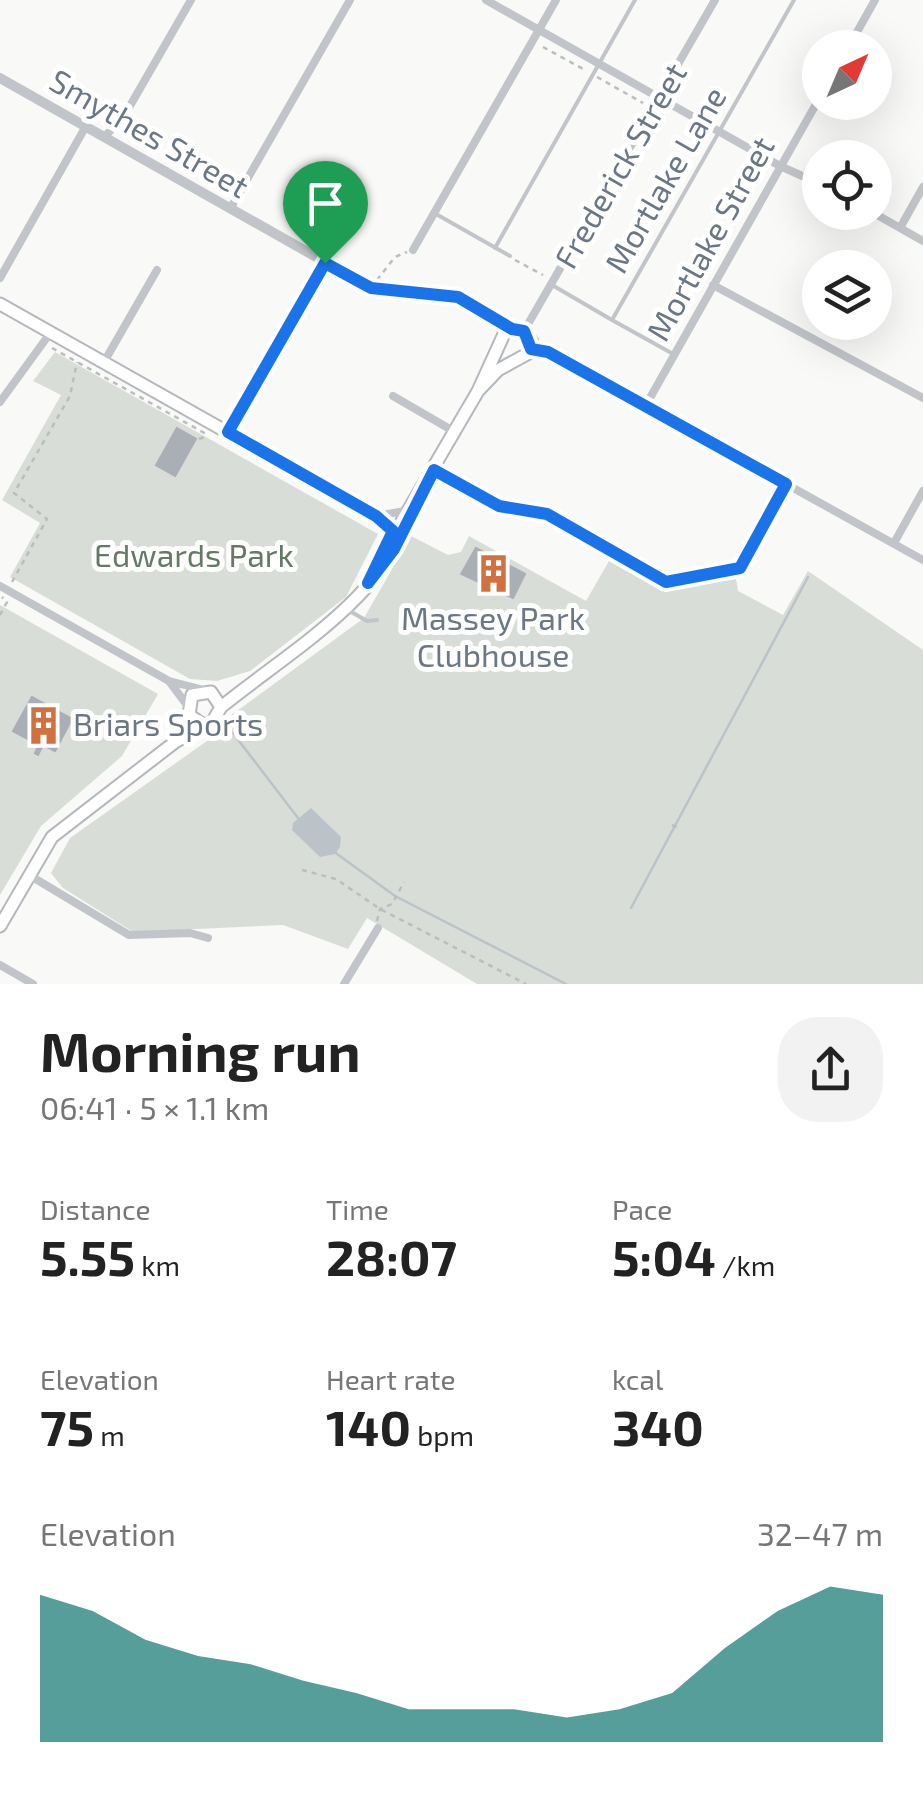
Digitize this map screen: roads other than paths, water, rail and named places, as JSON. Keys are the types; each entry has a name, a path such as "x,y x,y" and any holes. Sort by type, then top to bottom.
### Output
{"main road":[{"path":"0,304 47,338 104,362 376,516 400,524"},
{"path":"0,926 62,828 175,742 217,718 220,707 348,610 434,470 502,337 518,330 531,349 498,370 478,390"},
{"path":"501,345 509,357 518,359"},
{"path":"175,742 192,695 246,686"},
{"path":"208,691 220,707"},
{"path":"188,710 202,724"}],"street":[{"path":"117,144 124,118 191,0"},
{"path":"230,209 350,0"},
{"path":"486,0 802,176"},
{"path":"413,250 556,0"},
{"name":"Frederick Street","path":"518,330 552,285 716,0"},
{"path":"858,30 876,0"},
{"name":"Smythes Street","path":"0,78 371,288 458,297 518,330"},
{"path":"104,137 124,118"},
{"name":"Mortlake Street","path":"646,405 807,120"},
{"path":"0,278 86,126"},
{"path":"900,228 923,186"},
{"path":"892,223 923,241"},
{"path":"228,432 325,263"},
{"path":"104,362 158,270"},
{"path":"713,286 923,398"},
{"path":"0,402 47,338"},
{"path":"531,349 548,352 923,560"},
{"path":"392,396 455,432"},
{"path":"434,470 499,506 547,514 666,582 740,568 786,484"},
{"path":"894,543 923,491"},
{"path":"0,586 169,681 208,691"},
{"path":"169,681 188,710"},
{"path":"29,875 129,935 190,933 208,938"},
{"path":"344,984 378,928"},
{"path":"0,965 32,984"}],"lane":[{"path":"495,248 635,0"},
{"name":"Mortlake Lane","path":"675,355 612,320 794,0"},
{"path":"434,213 510,256"},
{"path":"552,285 612,320"},
{"path":"348,610 367,621 377,620"}],"waterway":[{"path":"631,908 808,577"},
{"path":"226,724 298,818"},
{"path":"333,851 395,896 566,984"}],"place":[{"name":"Massey Park Clubhouse","path":"493,574"},
{"name":"Briars Sports","path":"43,725"}],"park label":[{"name":"Edwards Park","path":"194,556"}]}
